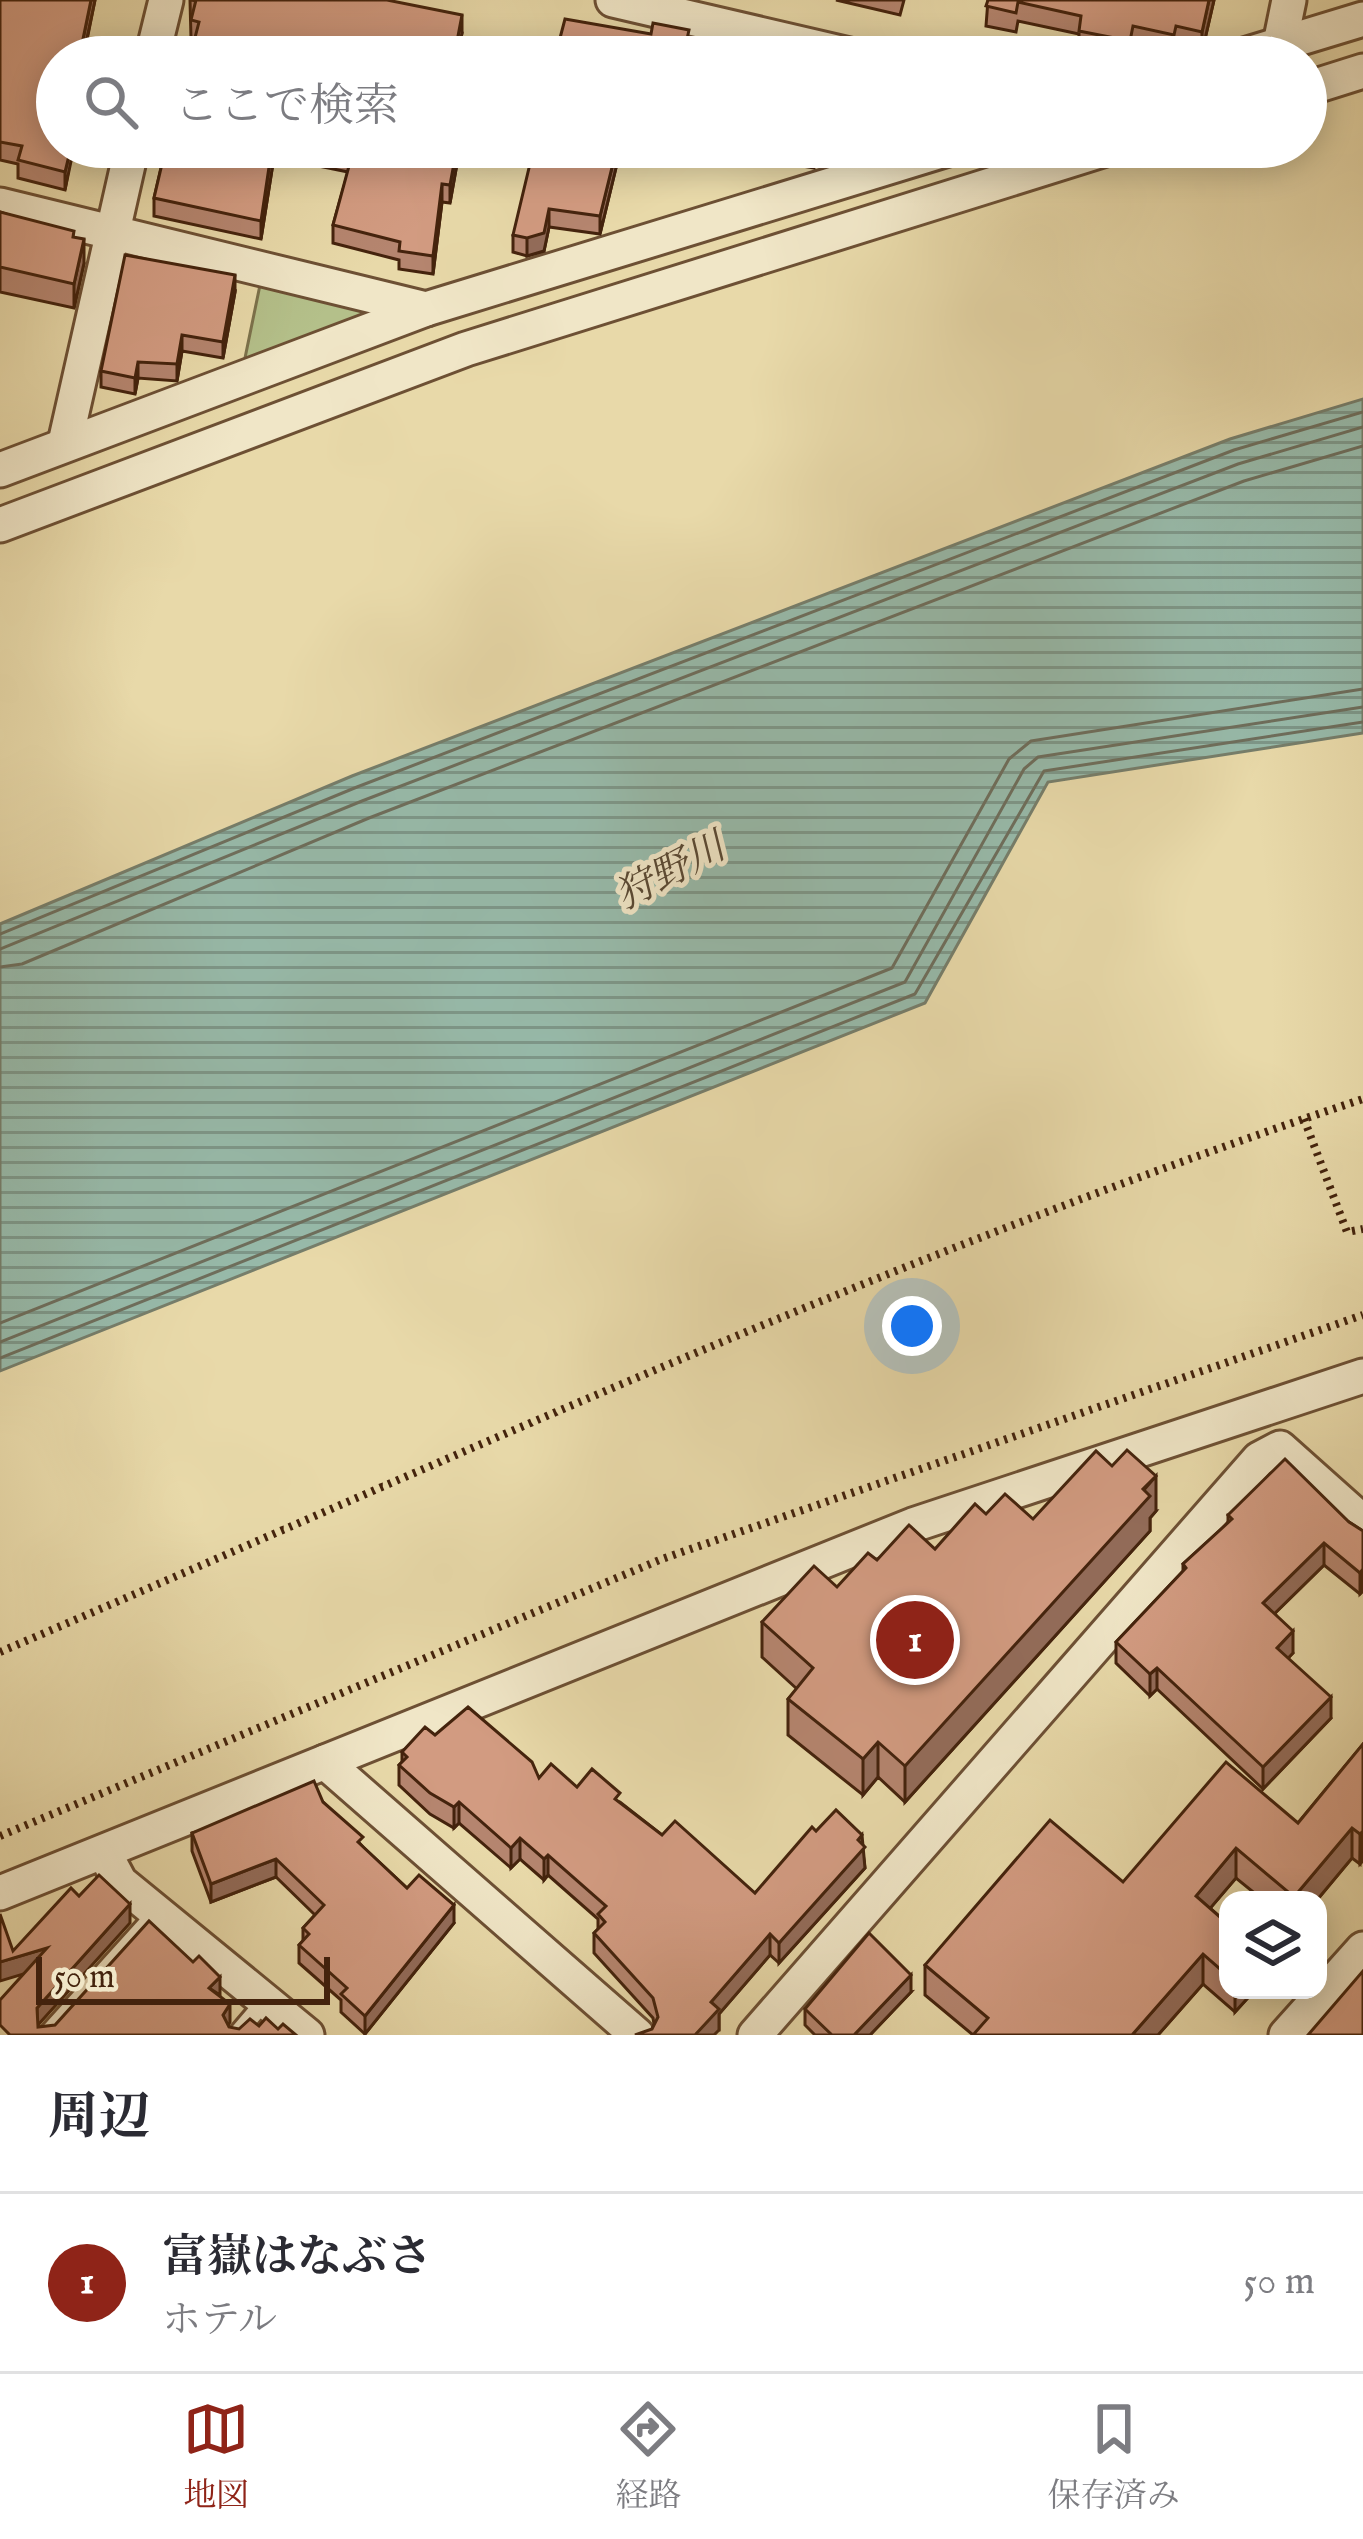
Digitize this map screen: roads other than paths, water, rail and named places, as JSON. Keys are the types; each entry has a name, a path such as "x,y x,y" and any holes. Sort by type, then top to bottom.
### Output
{"street":[{"path":"157,36 166,0"},
{"path":"613,0 768,36"},
{"path":"1282,36 1289,0"},
{"path":"1307,36 1363,19"},
{"path":"1327,82 1363,71"},
{"path":"65,443 127,168"},
{"path":"0,470 426,309 886,168"},
{"path":"0,525 466,349 1045,168"},
{"path":"0,205 426,309"},
{"path":"0,1893 913,1526 1363,1376"},
{"path":"755,2035 1259,1459 1280,1448 1363,1522"},
{"path":"325,1762 637,2035"},
{"path":"104,1852 119,1882 307,2035"},
{"path":"1286,2035 1363,1949"}],"lane":[{"path":"46,2035 156,1913"},
{"path":"236,2035 266,2001"}],"water":[{"name":"狩野川","path":"1363,399 1363,733 1048,782 925,1003 0,1371 0,924 352,776 1230,439"}],"place":[{"name":"富嶽はなぶさ","path":"915,1640"}]}
